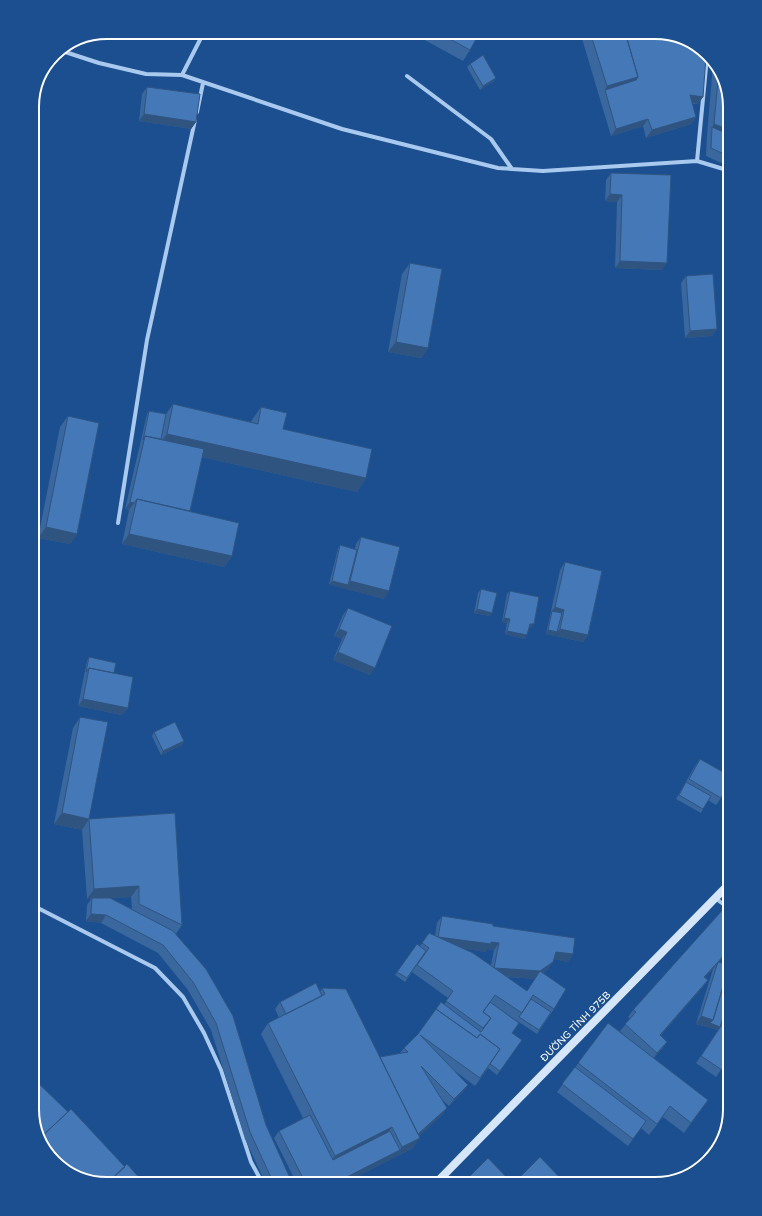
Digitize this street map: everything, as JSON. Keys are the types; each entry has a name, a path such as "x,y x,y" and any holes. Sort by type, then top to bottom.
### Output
{"main road":[{"name":"ĐƯỜNG TỈNH 975B","path":"442,1177 723,890"}],"street":[{"path":"182,75 200,39"},
{"path":"67,53 99,63 146,74 182,75 342,129 498,168 543,171 697,161 723,169"},
{"path":"697,161 706,63"},
{"path":"407,76 491,139 512,169"},
{"path":"118,522 147,340 203,83"},
{"path":"715,898 723,904"},
{"path":"39,909 155,968 183,997 204,1033 221,1070 250,1162 259,1177"}],"building":[{"path":"450,39 476,39 470,50"},
{"path":"592,39 627,39 638,77 607,86"},
{"path":"627,39 668,40 685,46 693,51 706,62 703,97 690,95 696,117 652,130 648,119 616,129 605,90 636,80 638,77"},
{"path":"483,55 496,78 483,86 470,64"},
{"path":"718,82 722,98 723,127 714,124"},
{"path":"147,87 200,94 196,122 144,114"},
{"path":"712,127 723,132 723,154 711,148"},
{"path":"611,173 671,175 667,263 620,261 622,195 610,194"},
{"path":"410,263 442,269 428,348 396,342"},
{"path":"713,274 717,329 690,331 686,276"},
{"path":"173,404 258,424 261,407 287,413 283,429 372,449 366,478 167,434"},
{"path":"149,411 166,414 161,439 145,436 143,440"},
{"path":"68,416 99,423 77,534 46,527"},
{"path":"145,436 204,449 190,511 137,499 134,503 130,502"},
{"path":"137,499 239,523 232,556 129,534"},
{"path":"361,537 400,547 389,591 350,581"},
{"path":"340,545 357,550 348,585 332,581"},
{"path":"565,562 602,571 588,635 560,629 564,610 555,607"},
{"path":"481,589 497,593 492,613 477,609"},
{"path":"510,591 539,597 534,624 530,624 527,635 507,631 510,619 504,618"},
{"path":"348,608 392,626 375,668 338,652 347,632 339,629"},
{"path":"552,611 562,613 557,632 548,630"},
{"path":"89,657 116,663 114,673 89,668 86,672"},
{"path":"89,668 133,677 128,708 83,699"},
{"path":"80,717 108,722 89,819 62,813"},
{"path":"175,722 184,741 163,751 154,732"},
{"path":"700,759 723,772 723,794 721,798 689,779"},
{"path":"686,782 711,796 703,809 679,795"},
{"path":"175,813 182,925 139,904 139,886 94,889 89,819"},
{"path":"92,898 110,898 173,931 206,969 233,1016 266,1125 290,1177 271,1177 250,1132 216,1023 193,982 163,945 106,915 91,914"},
{"path":"723,909 723,956 704,977 708,980 660,1035 667,1042 657,1053 625,1024 636,1012 633,1010"},
{"path":"442,916 493,924 493,926 575,938 573,954 556,952 553,962 540,971 494,968 499,943 491,942 491,944 438,937"},
{"path":"429,933 473,953 527,991 540,971 566,989 554,1009 533,995 522,1013 495,995 483,1012 491,1018 483,1028 446,1001 453,991 417,965 429,948 422,943"},
{"path":"417,944 426,951 407,978 397,972"},
{"path":"718,962 723,963 723,986 713,1020 701,1016"},
{"path":"316,983 322,996 286,1014 280,1002"},
{"path":"723,987 723,1017 720,1027 710,1023 713,1020"},
{"path":"322,988 346,989 420,1138 402,1147 392,1127 335,1156 268,1023 325,994"},
{"path":"531,999 551,1012 539,1030 519,1017"},
{"path":"441,1002 481,1032 491,1018 483,1012 490,1002 519,1023 512,1033 522,1040 500,1071 490,1064 500,1049 480,1034 477,1038 436,1009"},
{"path":"436,1009 477,1038 480,1034 500,1049 480,1078 420,1035 468,1085 454,1099 421,1066 447,1108 418,1134 380,1057 408,1052 404,1048 418,1034"},
{"path":"608,1023 708,1100 691,1123 670,1106 657,1124 578,1063"},
{"path":"723,1023 722,1070 701,1056"},
{"path":"575,1067 646,1121 633,1139 562,1084"},
{"path":"39,1084 68,1112 44,1134 41,1126 39,1109"},
{"path":"71,1109 125,1167 114,1177 94,1176 77,1170 56,1154 44,1134"},
{"path":"310,1115 333,1160 390,1131 400,1150 347,1177 302,1177 279,1131"},
{"path":"540,1157 559,1177 520,1177"},
{"path":"488,1158 506,1177 469,1177"},
{"path":"127,1164 139,1177 113,1177"}]}
